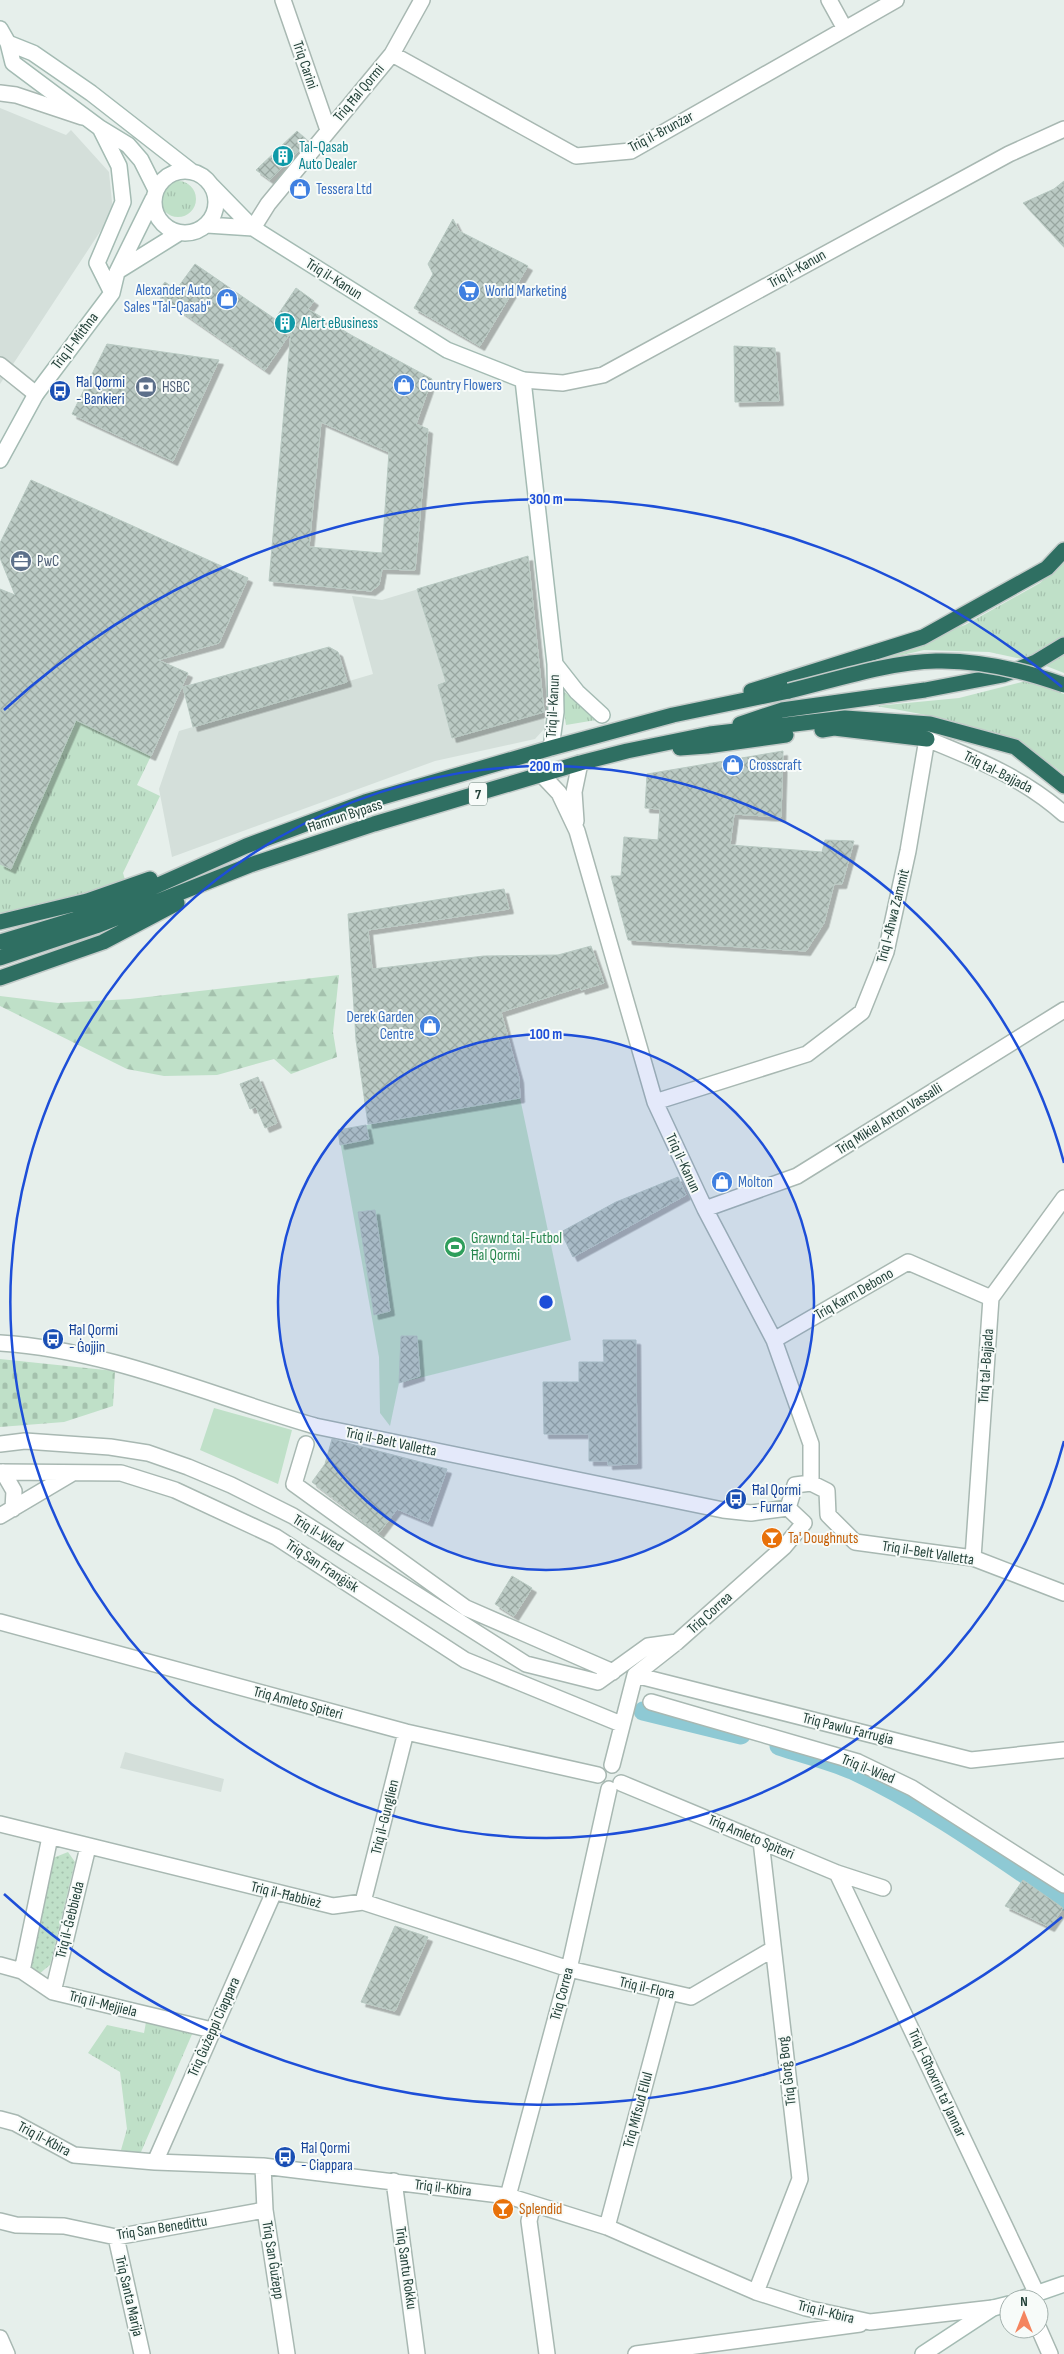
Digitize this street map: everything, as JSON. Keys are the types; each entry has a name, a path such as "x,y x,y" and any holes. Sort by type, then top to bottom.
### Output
{"highway":[{"path":"673,715 923,637 1047,568 1064,550"},
{"path":"710,734 782,710 925,690 1003,675 1036,662 1064,645"},
{"path":"673,715 789,691 878,669 936,661 982,665 1032,673 1064,685"},
{"name":"Ħamrun Bypass","path":"0,942 93,914 246,846 365,802 550,748 673,715"},
{"path":"710,734 845,718 930,724 1015,747 1064,786"},
{"path":"627,751 707,746 834,728 927,739"},
{"name":"Ħamrun Bypass","path":"0,958 96,926 250,865 374,824 580,763 710,734"},
{"path":"0,922 87,901 246,846"},
{"path":"0,978 102,942 250,865"}],"street":[{"name":"Triq Carini","path":"283,0 328,130"},
{"name":"Triq Ħal Qormi","path":"253,228 268,204 392,54 422,0"},
{"path":"829,0 845,28"},
{"name":"Triq il-Brunżar","path":"392,54 576,156 631,151 896,0"},
{"path":"3,35 77,83 191,171 203,176 212,186 217,202 215,211 207,225 194,232 179,233 165,227 156,214 154,194 141,160 128,145 94,123 13,63 3,35"},
{"path":"0,93 16,95 94,123 120,166 123,202 97,263 112,293"},
{"name":"Triq il-Kanun","path":"212,186 253,228 447,350 523,380 563,383 602,375 1009,154 1064,129"},
{"path":"154,194 166,176 183,170 191,171"},
{"name":"Triq il-Mitħna","path":"0,460 36,394 112,293 117,272 154,194"},
{"name":"Triq il-Kanun","path":"207,225 253,228"},
{"path":"117,272 179,233"},
{"path":"0,365 36,394"},
{"name":"Triq il-Kanun","path":"523,380 555,664 556,712 550,748"},
{"name":"Triq il-Kanun","path":"555,664 577,692 602,715"},
{"name":"Triq tal-Bajjada","path":"927,739 996,768 1045,797 1064,814"},
{"name":"Triq l-Aħwa Zammit","path":"654,1102 807,1054 862,1012 886,952 908,851 927,739"},
{"name":"Triq il-Kanun","path":"577,831 574,792 580,763"},
{"name":"Triq il-Kanun","path":"542,774 559,793 577,831 654,1102 705,1209 774,1340 811,1444 811,1483"},
{"name":"Triq Mikiel Anton Vassalli","path":"705,1209 797,1176 1064,1010"},
{"path":"991,1298 1064,1198"},
{"name":"Triq Karm Debono","path":"774,1340 908,1262 991,1298"},
{"name":"Triq tal-Bajjada","path":"973,1558 991,1298"},
{"name":"Triq il-Belt Valletta","path":"0,1343 24,1344 132,1366 258,1410 315,1426 723,1510 752,1513 788,1508"},
{"name":"Triq il-Wied","path":"0,1444 25,1441 148,1452 231,1485 293,1516 526,1664 598,1682 648,1646 678,1642"},
{"name":"Triq il-Wied","path":"306,1444 294,1484 466,1608 613,1672"},
{"path":"2,1472 71,1474"},
{"name":"Triq San Franġisk","path":"2,1472 14,1491 7,1512"},
{"name":"Triq San Franġisk","path":"7,1512 71,1474 121,1473 175,1490 276,1537 465,1660 621,1724"},
{"path":"811,1483 827,1491 828,1515 817,1521 804,1523 788,1508 795,1485 811,1483"},
{"name":"Triq il-Belt Valletta","path":"828,1515 855,1542 973,1558 1064,1594"},
{"name":"Triq Correa","path":"635,1675 678,1642 784,1547 804,1523"},
{"name":"Triq Amleto Spiteri","path":"0,1622 406,1732 598,1776"},
{"path":"612,1764 635,1675"},
{"name":"Triq Pawlu Farrugia","path":"635,1675 970,1760 1064,1750"},
{"name":"Triq il-Wied","path":"651,1702 858,1762 912,1788 1064,1885"},
{"name":"Triq il-Gunglien","path":"363,1902 406,1732"},
{"path":"612,1764 622,1773 615,1786 601,1785 598,1776 602,1767 612,1764"},
{"name":"Triq Correa","path":"508,2196 569,1969 615,1786"},
{"name":"Triq Amleto Spiteri","path":"615,1786 837,1873 883,1888"},
{"name":"Triq il-Ħabbież","path":"0,1824 333,1906 363,1902 569,1969"},
{"path":"22,1971 50,1837"},
{"name":"Triq Ġorġ Borg","path":"756,2292 800,2179 761,1842"},
{"name":"Triq il-Ġebbieda","path":"53,1992 88,1847"},
{"name":"Triq l-Għoxrin ta' Jannar","path":"837,1873 1023,2289"},
{"name":"Triq Ġużeppi Ciappara","path":"155,2162 274,1892"},
{"name":"Triq il-Flora","path":"569,1969 669,1994 691,1997 773,1949"},
{"name":"Triq il-Mejjiela","path":"0,1965 22,1971 53,1992 212,2030"},
{"name":"Triq Mifsud Ellul","path":"607,2227 669,1994"},
{"name":"Triq il-Kbira","path":"0,2118 15,2123 74,2155 155,2162 263,2166 508,2196 607,2227 756,2292 806,2308 870,2322 993,2308"},
{"name":"Triq San Ġużepp","path":"263,2166 265,2210 287,2354"},
{"name":"Triq Santu Rokku","path":"394,2181 417,2354"},
{"path":"533,2204 528,2222 546,2354"},
{"name":"Triq San Benedittu","path":"0,2221 16,2225 64,2226 116,2238 265,2210"},
{"name":"Triq Santa Marija","path":"116,2238 142,2354"},
{"path":"1049,2289 1064,2284"},
{"path":"923,2354 993,2308 999,2306"},
{"path":"636,2354 870,2322"},
{"path":"0,2338 7,2354"},
{"path":"1043,2339 1050,2354"}],"shaded area":[{"path":"0,108 66,135 71,130 109,172 113,212 0,384"},
{"path":"528,556 545,728 535,739 435,761 172,857 159,789 179,731 373,674 352,596 382,600"},
{"path":"125,1752 224,1779 221,1792 120,1768"}],"green space":[{"path":"178,181 185,182 191,186 195,192 195,206 191,212 185,216 178,217 171,216 165,212 161,206 160,199 161,192 165,186 171,182"},
{"path":"1064,559 1064,673 1036,662 989,652 924,650 815,675 965,625 1040,583"},
{"path":"1026,681 1064,694 1064,774 1020,746 998,736 927,715 876,706 959,698"},
{"path":"560,688 596,720 566,725"},
{"path":"76,720 151,756 137,785 160,796 123,873 126,883 60,903 0,916 0,864 11,868"},
{"path":"339,975 333,1032 337,1057 291,1074 274,1059 217,1075 164,1076 127,1069 0,1006 0,996 58,1003 130,999"},
{"name":"Grawnd tal-Futbol Ħal Qormi","path":"520,1098 571,1340 399,1383 390,1426 380,1413 379,1357 338,1130"},
{"path":"0,1359 115,1371 113,1406 64,1422 0,1427"},
{"path":"214,1408 292,1430 278,1484 200,1450"},
{"path":"68,1852 75,1862 50,1965 39,1974 31,1967 53,1858"},
{"path":"146,2022 193,2032 141,2152 135,2154 121,2150 127,2129 120,2072 88,2053 107,2025 144,2033"}],"building":[{"name":"Tal-Qasab Auto Dealer","path":"297,131 308,141 270,180 256,170"},
{"path":"1064,181 1064,247 1023,203 1054,189"},
{"name":"World Marketing","path":"453,219 459,231 528,266 480,346 414,308 433,274 428,264"},
{"path":"195,264 275,319 296,288 314,301 308,309 351,335 432,379 416,424 428,429 415,570 382,569 379,585 371,591 269,581 291,332 265,370 156,294 165,282 176,290","holes":["321,422 389,452 382,553 309,547"]},
{"name":"HSBC","path":"107,344 219,360 173,461 72,414"},
{"path":"734,346 775,348 779,401 735,402"},
{"path":"31,480 248,578 219,643 158,660 188,673 151,756 76,720 11,869 0,864 0,589 15,595 0,558 0,543"},
{"path":"528,556 544,712 452,738 438,685 446,682 417,589"},
{"path":"329,647 338,652 347,682 193,727 183,687"},
{"path":"783,751 781,817 734,814 730,845 822,852 825,840 854,841 842,884 834,884 824,923 806,951 628,940 611,876 621,876 624,837 658,840 660,809 645,808 647,774"},
{"name":"Derek Garden Centre","path":"504,889 509,909 368,930 372,969 484,956 558,955 591,946 604,983 581,990 580,987 501,1012 519,1078 520,1098 368,1124 356,1040 348,914"},
{"path":"258,1077 277,1123 265,1128 256,1107 250,1109 240,1084"},
{"path":"366,1125 369,1139 340,1145 338,1130"},
{"path":"678,1177 686,1195 573,1257 561,1232 616,1202"},
{"path":"375,1210 390,1311 374,1315 358,1212"},
{"path":"401,1336 417,1336 420,1376 399,1383"},
{"path":"603,1340 636,1340 637,1464 608,1465 608,1461 589,1461 589,1434 544,1434 543,1382 579,1382 579,1362 604,1362"},
{"path":"332,1439 447,1469 428,1522 397,1509 379,1533 312,1482 325,1464"},
{"path":"512,1576 532,1588 514,1616 495,1604"},
{"path":"1023,1880 1063,1908 1050,1927 1005,1906"},
{"path":"395,1926 428,1937 395,2011 361,2002"}],"waterway":[{"path":"643,1711 741,1735"},
{"path":"779,1746 843,1766 880,1784 961,1831 1064,1901"}],"place":[{"name":"Tal-Qasab Auto Dealer","path":"283,156"},
{"name":"Tessera Ltd","path":"300,189"},
{"name":"World Marketing","path":"469,291"},
{"name":"Alexander Auto Sales \"Tal-Qasab\"","path":"227,299"},
{"name":"Alert eBusiness","path":"285,323"},
{"name":"Country Flowers","path":"404,385"},
{"name":"HSBC","path":"146,387"},
{"name":"Ħal Qormi - Bankieri","path":"60,391"},
{"name":"PwC","path":"21,561"},
{"name":"Crosscraft","path":"733,765"},
{"name":"Derek Garden Centre","path":"430,1026"},
{"name":"Molton","path":"722,1182"},
{"name":"Grawnd tal-Futbol Ħal Qormi","path":"455,1247"},
{"name":"Ħal Qormi - Ġojjin","path":"53,1339"},
{"name":"Ħal Qormi - Furnar","path":"736,1499"},
{"name":"Ta' Doughnuts","path":"772,1538"},
{"name":"Ħal Qormi - Ciappara","path":"285,2157"},
{"name":"Splendid","path":"503,2209"}]}
